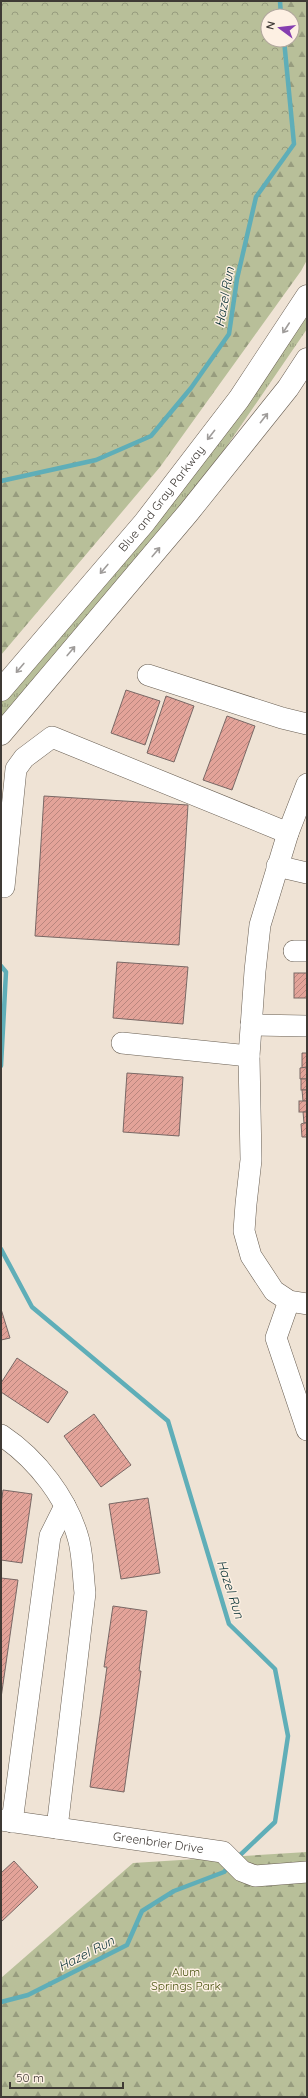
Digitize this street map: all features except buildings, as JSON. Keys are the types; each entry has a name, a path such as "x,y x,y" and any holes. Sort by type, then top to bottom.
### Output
{"highway":[{"name":"Blue and Gray Parkway","path":"1,690 144,523 239,399 307,296"},
{"path":"1,734 188,514 288,388 307,359"}],"street":[{"path":"148,675 282,718 307,724"},
{"path":"4,887 16,769 24,758 52,737 288,833"},
{"path":"307,784 288,833 260,925 254,971 249,1056 251,1160 244,1231 251,1256 259,1271 274,1291 298,1302 276,1338 307,1430"},
{"path":"277,866 307,873"},
{"path":"251,1025 307,1026"},
{"path":"122,1043 249,1056"},
{"path":"1,1435 30,1459 45,1476 65,1506 79,1542 85,1593 57,1828"},
{"path":"7,1821 50,1536 65,1506"},
{"name":"Greenbrier Drive","path":"7,1821 223,1852 242,1870 255,1876 307,1872"}],"green space":[{"path":"1,1 307,1 307,260 301,271 160,467 1,655"},
{"path":"1,1 280,1 280,8 260,8 260,48 285,48 294,144 256,197 237,279 229,334 191,388 151,436 96,460 1,481"},
{"path":"307,312 307,329 207,475 1,719 1,702 104,581"},
{"name":"Alum Springs Park","path":"307,1852 307,2097 1,2097 1,1978 133,1863"}],"waterway":[{"name":"Hazel Run","path":"280,1 280,8"},
{"name":"Hazel Run","path":"1,481 96,460 151,436 191,388 229,334 237,279 256,197 294,144 285,48"},
{"name":"Hazel Run","path":"1,966 6,972 1,1066"},
{"name":"Hazel Run","path":"1,1249 32,1307 168,1421 229,1624 275,1669 288,1736 275,1822 237,1858"},
{"name":"Hazel Run","path":"1,2002 28,1995 127,1945 142,1911 174,1891 224,1872 229,1866"}]}
